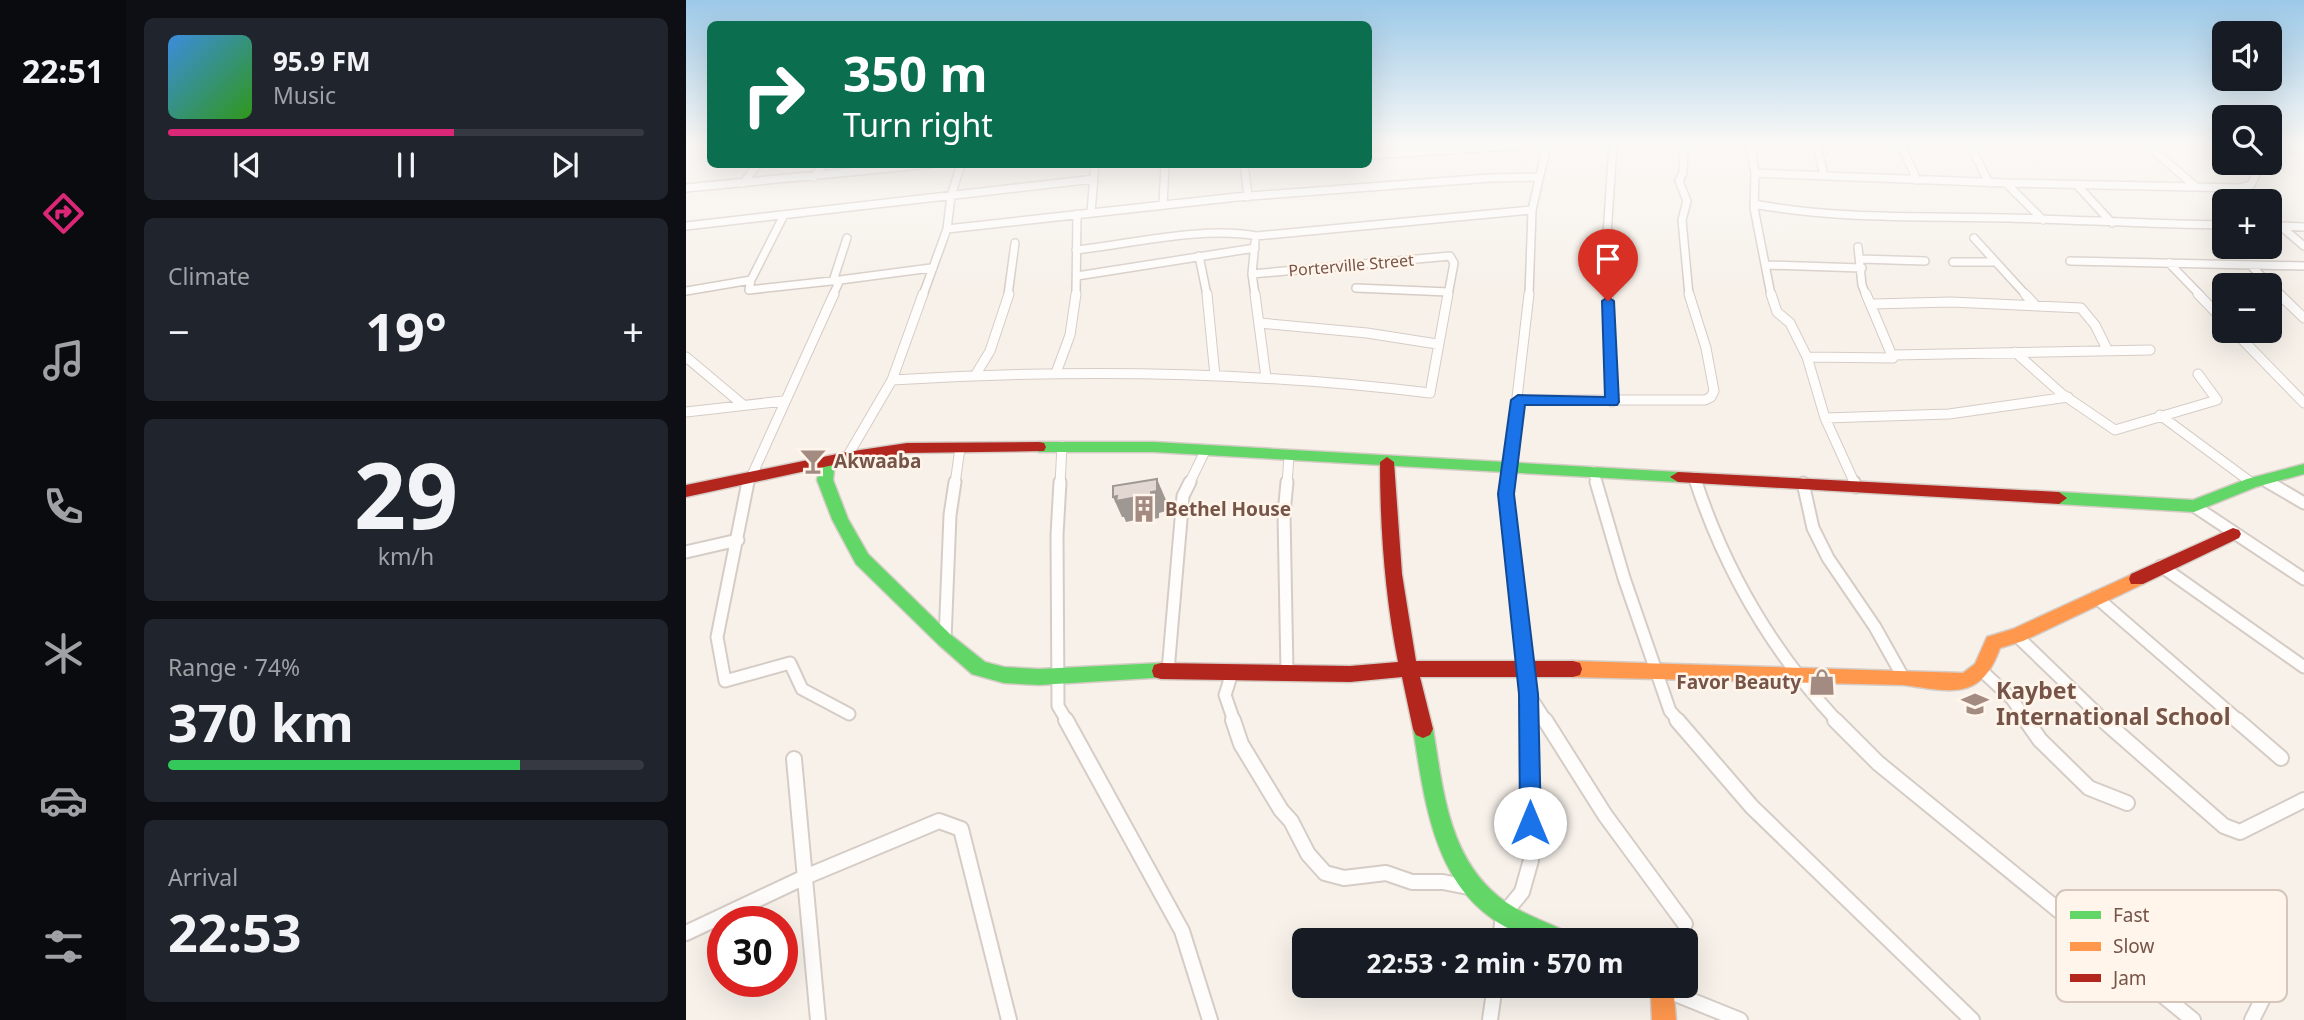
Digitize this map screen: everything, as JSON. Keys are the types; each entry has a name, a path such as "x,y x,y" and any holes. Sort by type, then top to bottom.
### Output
{"street":[{"path":"848,457 892,380 947,229 952,193"},
{"path":"686,226 980,193"},
{"path":"1091,212 1093,193"},
{"path":"1163,205 1164,193"},
{"path":"1248,193 1248,197"},
{"path":"947,229 1284,193"},
{"path":"1501,928 1503,915 1522,892 1531,860 1529,694 1506,494 1528,316 1532,210 1535,193"},
{"path":"1610,193 1606,250 1612,402"},
{"path":"1518,400 1612,402 1705,400 1712,397 1714,391 1706,348 1688,291 1682,220 1687,201 1684,193"},
{"path":"1754,193 1754,204 1773,303 1777,312 1790,323 1807,357 1825,418 1856,487"},
{"path":"2016,193 2043,220"},
{"path":"2084,193 2112,223"},
{"path":"1754,204 1785,210 1940,219 2212,225"},
{"path":"1076,250 1247,232 1256,236 1532,210"},
{"path":"1056,373 1069,343 1077,276 1077,214"},
{"path":"784,215 751,280 749,290 932,268"},
{"path":"2282,226 2304,227"},
{"path":"2282,228 2304,246"},
{"path":"1256,236 1252,274 1266,378"},
{"path":"846,238 837,280 749,478 717,637 725,681 790,663 803,689 849,713"},
{"path":"1974,238 2035,305"},
{"path":"976,374 990,351 1010,290 1015,243"},
{"path":"1858,247 1862,285 1894,355"},
{"path":"1077,276 1255,248"},
{"path":"1199,256 1210,309 1215,376"},
{"name":"Porterville Street","path":"1252,274 1450,256 1454,263 1448,292"},
{"path":"1767,265 1925,261"},
{"path":"2070,261 2304,266"},
{"path":"1953,262 1995,262"},
{"path":"2169,263 2212,308"},
{"path":"2250,265 2304,318"},
{"path":"686,291 751,280"},
{"path":"892,380 976,374 1056,373 1215,376 1430,393 1448,292 1356,288"},
{"path":"1871,304 1951,302 2081,308 2095,325 2108,351"},
{"path":"1260,323 1367,333 1437,344"},
{"path":"2246,343 2304,403"},
{"path":"1807,357 1888,359 1894,355 2150,350"},
{"path":"2015,352 2068,397 2115,430 2217,400 2198,374"},
{"path":"686,357 742,404"},
{"path":"1825,418 1949,414 2068,397"},
{"path":"686,412 783,401"},
{"path":"2160,415 2258,482 2303,502"},
{"path":"686,491 848,457 908,448 1062,446 1205,451 2194,506 2258,482 2304,469"},
{"path":"1062,446 1057,535 1058,706 1181,931 1210,1020"},
{"path":"945,640 950,515 960,448"},
{"path":"1168,671 1183,496 1205,451"},
{"path":"1287,672 1284,514 1289,456"},
{"path":"828,462 825,480 840,519 863,559 945,640 979,668 1021,677 1168,671 1350,674 1408,669 1656,668 1796,676 1903,677 1955,682 1974,676 1981,670 1993,642 2017,636 2232,534"},
{"path":"1387,462 1386,508 1391,562 1408,669 1420,716 1432,787 1449,849 1473,888 1503,915 1532,928"},
{"path":"1593,471 1624,578 1670,711 1752,807 1972,1020"},
{"path":"1694,477 1705,517 1737,586 1796,676 1832,720 1878,763 2056,908"},
{"path":"1803,483 1813,528 1828,558 1875,627 1903,677"},
{"path":"2194,506 2232,534 2304,579"},
{"path":"686,552 738,540"},
{"path":"2161,566 2304,667"},
{"path":"2096,597 2281,758"},
{"path":"2017,636 2101,718 2224,825 2240,832 2304,800"},
{"path":"1981,670 2012,699 2040,740 2089,788 2127,803"},
{"path":"1232,674 1225,695 1241,744 1281,810 1291,821 1308,854 1325,873 1344,878 1386,873 1412,882 1443,882 1473,888"},
{"path":"1529,694 1605,815 1685,924"},
{"path":"794,759 818,1020"},
{"path":"686,933 805,877 939,821 961,829 1009,1020"},
{"path":"1490,1020 1493,998"},
{"path":"1661,998 1664,1020"},
{"path":"1686,998 1740,1020"},
{"path":"2171,1002 2193,1020"},
{"path":"2252,1020 2261,1002"}],"building":[{"path":"1157,479 1157,491 1151,492 1151,497 1116,501 1117,496 1113,497 1113,486"}],"traffic: fast":[{"path":"1039,447 1154,447 1678,477"},
{"path":"828,462 825,480 840,519 862,559 945,640 979,668 1004,675 1039,677 1161,671"},
{"path":"2059,498 2194,506 2252,483 2304,469"},
{"path":"1423,729 1441,825 1460,869 1474,888 1492,905 1533,928"}],"traffic: slow":[{"path":"1573,669 1903,677 1942,682 1963,681 1979,672 1993,642 2017,636 2137,579"},
{"path":"1663,998 1664,1020"}],"traffic: jam":[{"path":"686,491 847,457 907,448 1039,447"},
{"path":"1387,462 1389,529 1396,596 1405,651 1423,729"},
{"path":"1678,477 2059,498"},
{"path":"2137,579 2233,534"},
{"path":"1161,671 1350,674 1408,669 1573,669"}],"place":[{"name":"Akwaaba","path":"813,461"},
{"name":"Bethel House","path":"1144,509"},
{"name":"Favor Beauty","path":"1822,682"},
{"name":"Kaybet International School","path":"1975,704"}],"route":[{"path":"1530,823 1529,694 1506,494 1518,400 1612,402 1608,301"}]}
